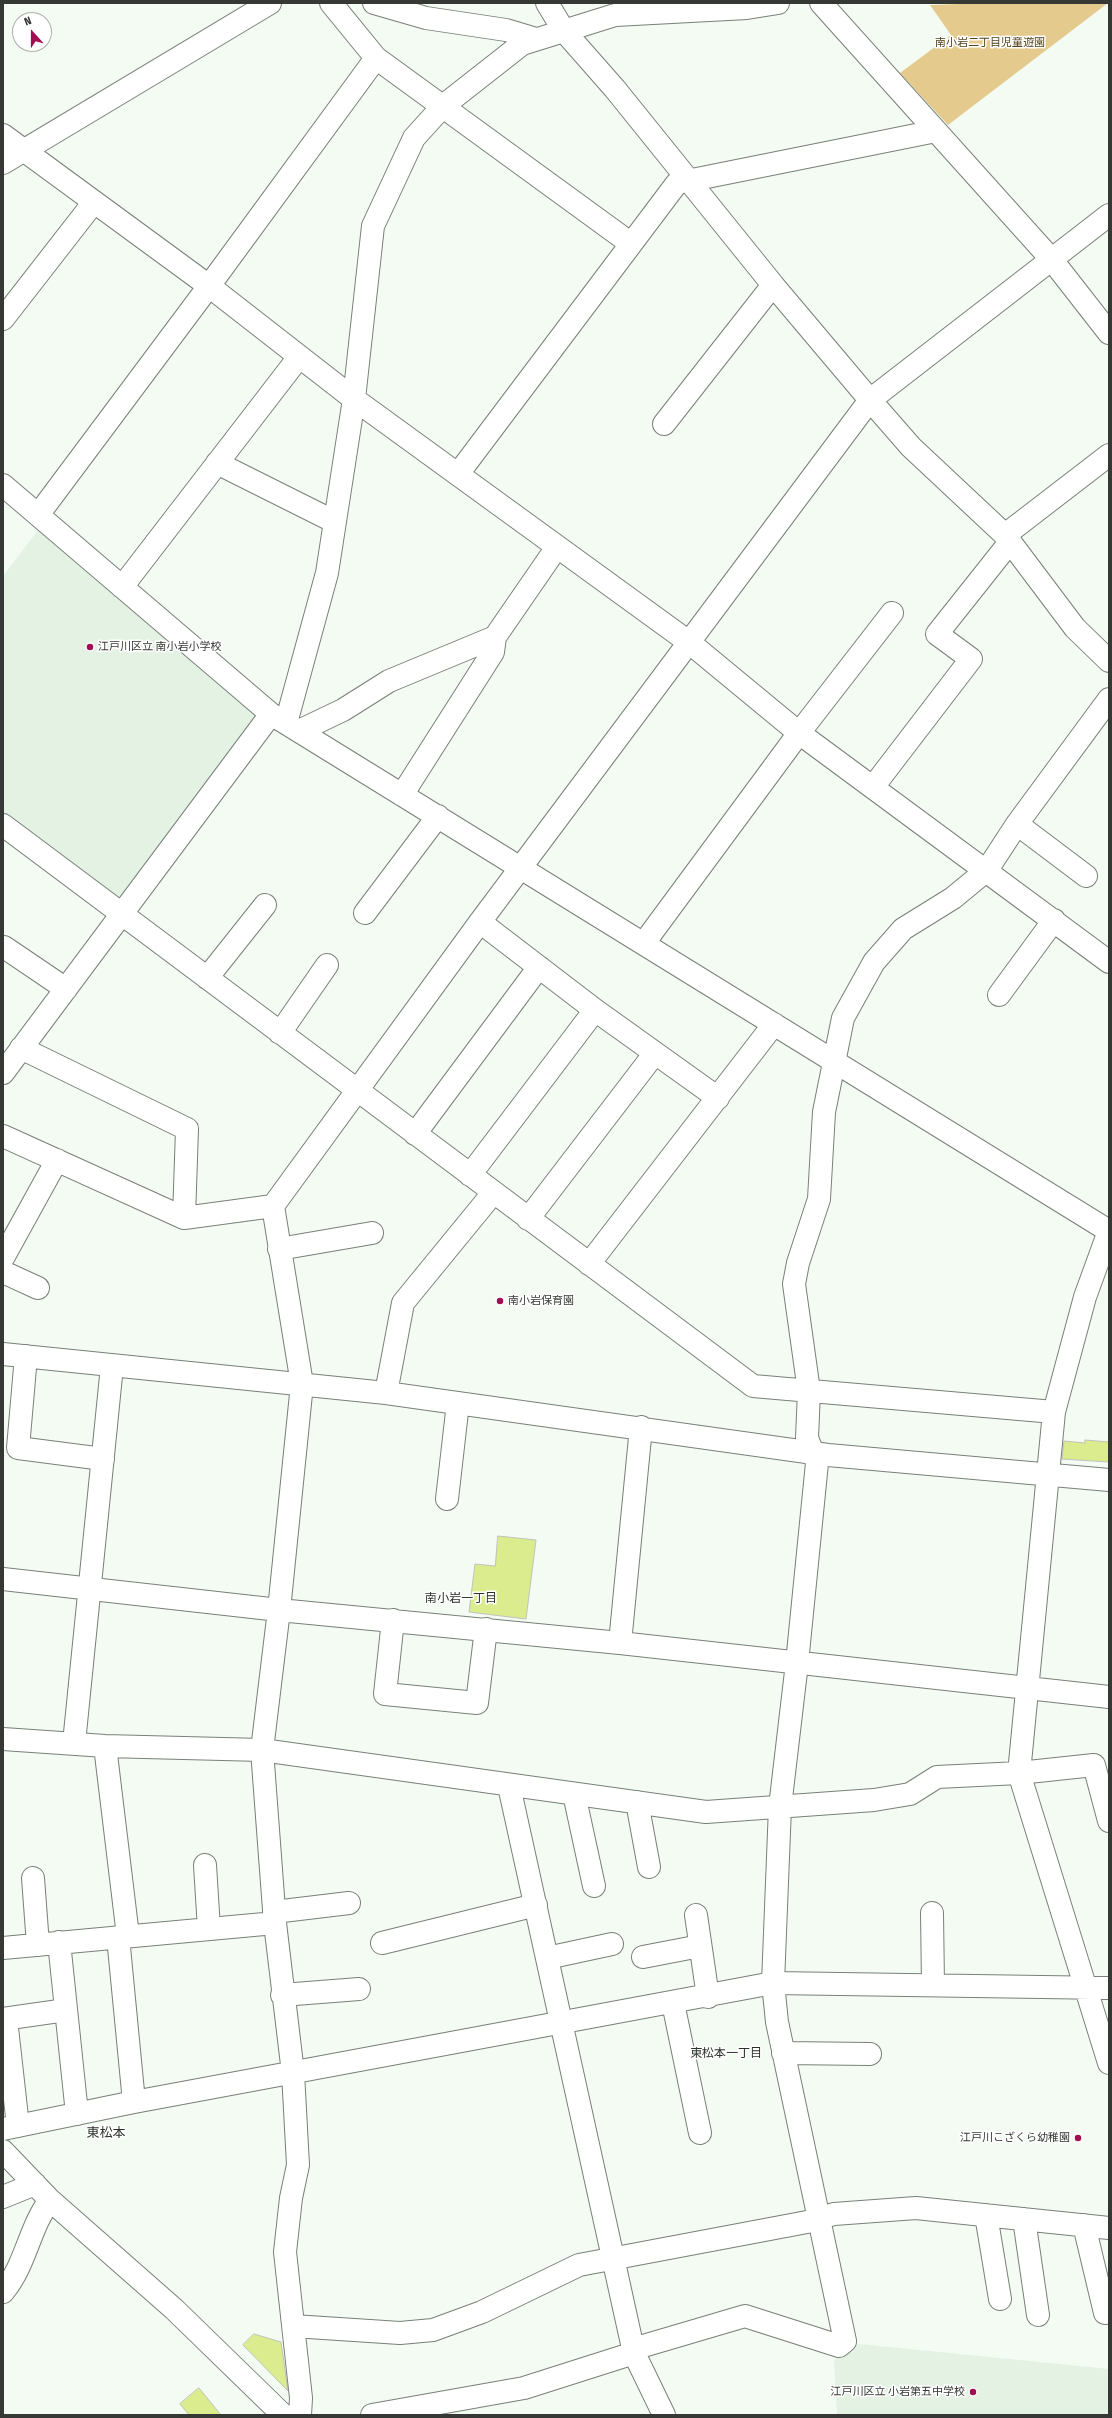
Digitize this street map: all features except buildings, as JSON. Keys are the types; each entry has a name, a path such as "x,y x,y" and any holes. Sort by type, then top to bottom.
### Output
{"street":[{"path":"3,163 270,3"},
{"path":"330,3 376,58 630,243"},
{"path":"374,3 426,18 506,30 536,39"},
{"path":"547,3 564,31 615,89 682,174 690,180 773,285 870,400 911,447 1008,538 1075,628 1109,661"},
{"path":"3,1073 123,914 286,723 327,572 354,399 372,226 414,138 443,106 522,44 615,15 747,8 778,3"},
{"path":"821,3 1052,260 1109,333"},
{"path":"38,515 209,286 376,58"},
{"path":"458,474 630,243 677,183 936,131"},
{"path":"3,135 209,286 354,399 690,643 799,732 1109,962"},
{"path":"3,319 94,202"},
{"path":"289,2411 293,2326 285,2252 291,2198 298,2166 293,2073 282,1995 262,1750 279,1610 302,1384 273,1206 480,922 690,643 870,400 1109,215"},
{"path":"664,424 773,285"},
{"path":"122,587 299,356"},
{"path":"873,787 970,659 937,634 1008,538 1109,455"},
{"path":"217,463 335,522"},
{"path":"3,485 122,587 286,723 1109,1231 1085,1297 1054,1412 1049,1473 1025,1687 1019,1773 1087,1988 1109,2063"},
{"path":"402,795 493,652 495,637 557,547"},
{"path":"644,943 799,732 892,613"},
{"path":"286,723 343,710 389,681 495,637"},
{"path":"372,2415 524,2388 633,2351 745,2316 839,2346 845,2341 783,2053 777,2022 773,1983 780,1807 797,1663 817,1463 811,1452 807,1438 809,1391 794,1284 798,1263 819,1199 824,1112 843,1018 874,962 903,928 953,898 987,870 1017,824 1109,699"},
{"path":"365,913 438,816"},
{"path":"1017,824 1086,876"},
{"path":"6,832 123,914 493,1193 753,1386 1054,1412"},
{"path":"207,978 265,904"},
{"path":"999,995 1054,920"},
{"path":"480,922 595,1010 718,1098"},
{"path":"4,947 66,989"},
{"path":"280,1033 327,966"},
{"path":"415,1134 539,967"},
{"path":"470,1175 595,1010"},
{"path":"589,1264 774,1024"},
{"path":"21,1048 187,1129 184,1218"},
{"path":"528,1219 655,1053"},
{"path":"3,1136 184,1218 273,1206"},
{"path":"3,1258 57,1160"},
{"path":"386,1393 403,1303 493,1193"},
{"path":"279,1249 372,1233"},
{"path":"3,1272 38,1288"},
{"path":"3,1354 386,1393 641,1427 811,1452 1049,1473 1109,1480"},
{"path":"26,1356 18,1448 103,1459"},
{"path":"74,1743 112,1366"},
{"path":"447,1499 458,1403"},
{"path":"620,1643 641,1427"},
{"path":"3,1579 279,1610 620,1643 1109,1697"},
{"path":"393,1620 385,1694 477,1703 486,1629"},
{"path":"3,1739 105,1746 262,1750 509,1786 706,1812 874,1800 910,1794 936,1777 1019,1773 1094,1765 1109,1821"},
{"path":"105,1746 123,1936 134,2102"},
{"path":"509,1786 633,2351 664,2415"},
{"path":"574,1794 594,1886"},
{"path":"637,1802 649,1867"},
{"path":"205,1865 209,1929"},
{"path":"33,1878 48,1943 66,2010 77,2114"},
{"path":"3,1948 209,1929 275,1918 349,1903"},
{"path":"382,1943 536,1905"},
{"path":"932,1913 933,1985"},
{"path":"696,1915 708,1997"},
{"path":"547,1958 612,1944"},
{"path":"643,1957 700,1946"},
{"path":"66,2010 4,2019 10,2128 134,2102 561,2021 708,1997 773,1983 1109,1988"},
{"path":"282,1995 359,1989"},
{"path":"674,2003 700,2133"},
{"path":"783,2053 870,2054"},
{"path":"3,2151 50,2200 289,2411"},
{"path":"3,2197 35,2184"},
{"path":"3,2292 14,2280 41,2212 50,2200"},
{"path":"293,2326 400,2333 433,2330 482,2312 579,2265 614,2260 818,2219 834,2214 916,2208 1109,2228"},
{"path":"986,2215 1000,2300"},
{"path":"1024,2219 1038,2315"},
{"path":"1084,2226 1105,2313"}],"shaded area":[{"name":"江戸川区立 南小岩小学校","path":"39,529 259,718 125,895 118,898 3,813 3,576"},
{"name":"江戸川区立 小岩第五中学校","path":"859,2344 1109,2369 1109,2415 837,2415 834,2360"}],"green space":[{"name":"南小岩二丁目児童遊園","path":"989,3 1108,3 948,125 900,73 951,35 930,5"}],"place":[{"name":"江戸川区立 南小岩小学校","path":"90,647"},
{"name":"南小岩保育園","path":"500,1301"},
{"name":"江戸川こざくら幼稚園","path":"1078,2138"},
{"name":"江戸川区立 小岩第五中学校","path":"973,2392"}],"district":[{"name":"南小岩一丁目","path":"461,1599"},
{"name":"東松本一丁目","path":"726,2054"},
{"name":"東松本","path":"106,2133"}]}
